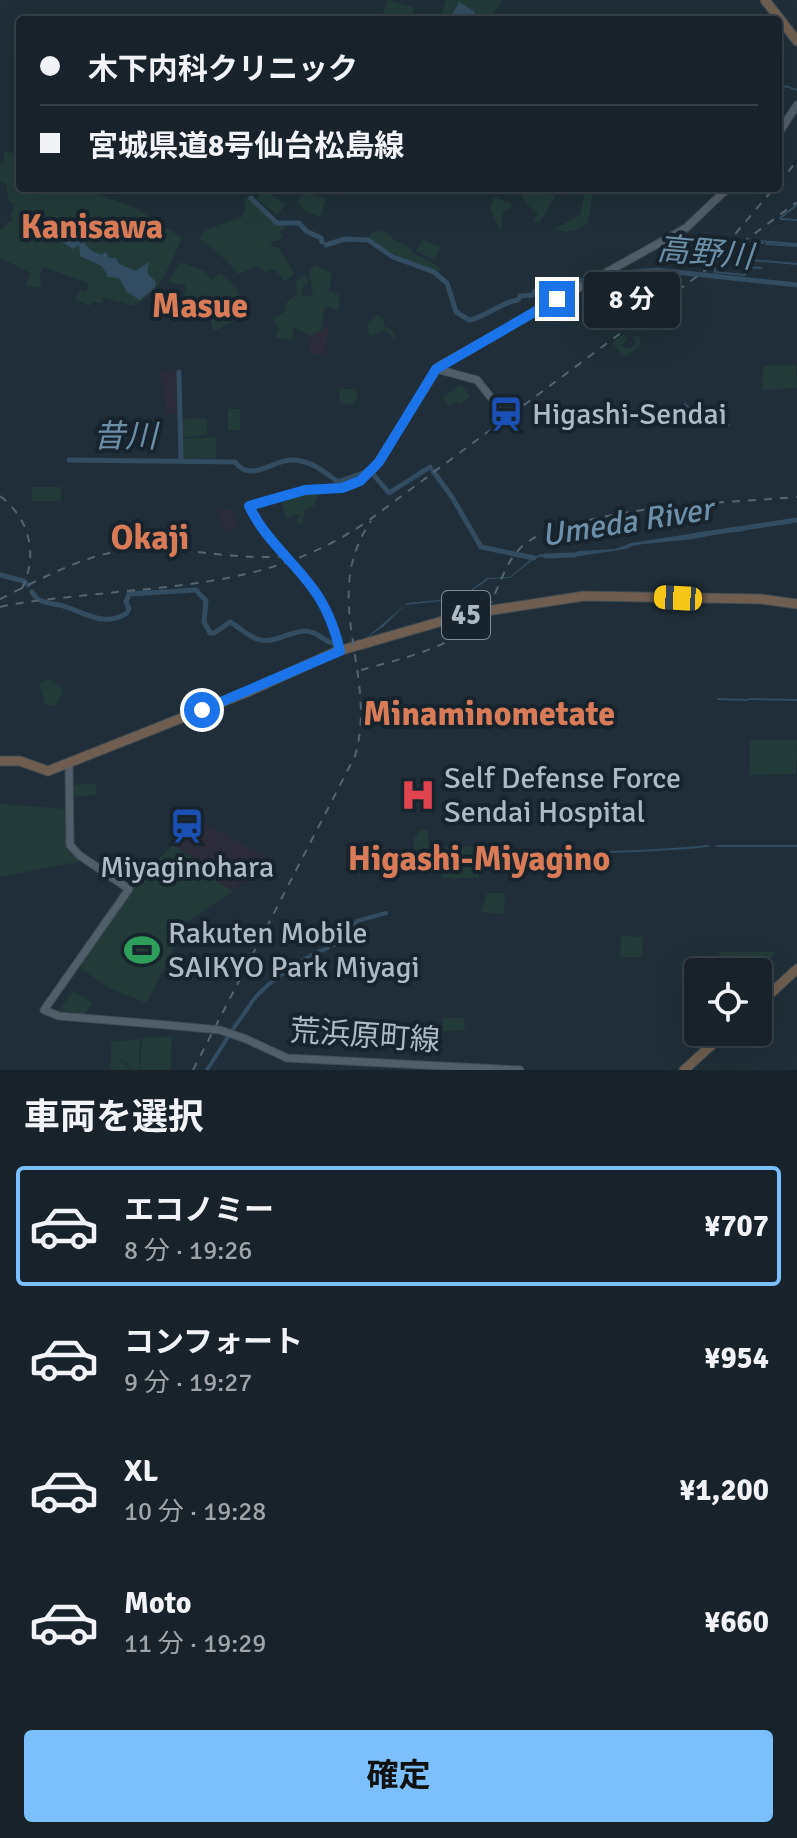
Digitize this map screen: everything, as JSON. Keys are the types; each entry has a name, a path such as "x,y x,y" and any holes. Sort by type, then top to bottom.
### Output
{"highway":[{"path":"767,0 780,16"},
{"path":"782,19 796,37"},
{"name":"45","path":"0,761 20,761 46,771 306,670 339,647 465,615 573,596 761,599 797,604"},
{"path":"772,994 797,971"},
{"path":"686,1070 713,1046"},
{"path":"686,1070 714,1046"},
{"path":"695,1070 711,1049"}],"main road":[{"path":"782,128 797,105"},
{"path":"339,647 318,596 273,545 249,506 305,490 349,487 370,473 436,369 686,228 724,192"},
{"path":"436,369 477,380 497,405"},
{"path":"261,530 309,583"},
{"name":"荒浜原町線","path":"69,762 69,842 74,852 129,889 45,1010 59,1016 225,1033 287,1058 520,1070"},
{"name":"荒浜原町線","path":"246,1040 275,1057 292,1061 470,1070"}],"shaded area":[{"path":"459,2 475,12 473,16 451,16"},
{"path":"56,229 61,235 78,239 81,244 84,242 90,250 101,255 106,252 109,258 116,258 119,264 136,271 149,262 147,273 156,282 155,287 140,300 127,292 119,278 108,277 102,266 80,256 79,245 73,249 56,238"},
{"path":"322,327 329,327 325,354 310,355 310,338 314,332 322,332"},
{"path":"160,371 179,371 179,413 165,413"},
{"path":"217,510 232,510 237,527 226,531"},
{"path":"797,519 797,522 780,525 763,524 740,532 717,531 732,527 743,530 760,523"},
{"path":"714,532 694,539 570,556 579,551 615,549 631,543"},
{"path":"541,554 557,555 535,558 510,578 489,579 460,599 405,605 384,626 365,639 407,603 460,598 487,578 510,577 532,558"},
{"path":"200,821 265,856 264,863 233,891 215,881 212,869 172,845"}],"green space":[{"path":"388,0 415,8 412,16 382,16"},
{"path":"446,0 502,0 492,16 441,16"},
{"path":"5,150 16,155 16,192 94,192 136,208 182,238 164,276 150,293 133,306 103,297 102,303 91,302 90,306 75,299 80,290 86,292 89,283 43,267 41,288 26,286 31,273 0,258 0,230 13,219 11,215 15,205 8,200 6,184 0,181 0,163 3,164"},
{"path":"262,192 268,192 286,205 277,215 257,199"},
{"path":"304,192 326,199 320,217 305,211 297,202"},
{"path":"523,192 556,195 540,222 535,223 533,218 538,215 522,198"},
{"path":"585,192 593,193 588,223 574,230 557,230 556,228 580,215"},
{"path":"249,196 277,223 288,225 280,232 283,238 270,243 278,247 295,274 284,281 275,269 264,272 257,266 238,274 199,238 208,229 242,217 244,200"},
{"path":"495,197 511,203 511,208 503,212 501,231 489,208"},
{"path":"383,230 411,248 411,252 441,268 439,271 421,270 369,239 371,233"},
{"path":"423,240 441,247 434,260 416,251"},
{"path":"180,262 205,271 211,280 221,273 235,286 242,301 225,313 231,323 212,332 209,314 198,311 196,324 191,319 193,308 185,308 183,301 186,285 168,282"},
{"path":"315,265 332,274 329,291 340,295 338,311 331,307 324,308 321,332 314,332 313,337 294,327 292,340 274,337 280,330 273,319 287,310 285,304 297,294 296,281 306,274 308,284 303,286 301,294 307,297 313,295 309,272"},
{"path":"377,315 383,318 385,327 393,331 396,336 393,340 383,330 370,337 367,324"},
{"path":"624,334 627,339 622,346 627,349 636,345 633,336 643,338 639,340 641,345 625,357 612,343"},
{"path":"796,365 797,388 762,390 763,366"},
{"path":"461,384 470,396 460,404 458,401 449,407 442,398"},
{"path":"339,389 356,389 357,399 353,405 340,404"},
{"path":"228,409 240,409 240,430 228,430"},
{"path":"207,418 207,435 180,437 180,419"},
{"path":"216,437 216,458 181,459 181,439"},
{"path":"32,487 61,487 61,501 32,501"},
{"path":"318,492 314,506 305,510 302,523 299,525 296,520 300,518 298,514 287,519 281,502"},
{"path":"51,679 64,690 56,706 45,705 39,683"},
{"path":"750,740 797,740 796,774 750,775"},
{"path":"96,784 96,795 75,797 73,786"},
{"path":"0,804 65,809 68,844 82,861 0,877"},
{"path":"418,830 428,830 429,851 414,851 414,835 418,835"},
{"path":"172,845 212,869 215,881 233,891 188,921 146,1003 109,988 79,967 140,879"},
{"path":"480,846 479,878 443,878 444,847"},
{"path":"487,893 505,893 504,914 481,912"},
{"path":"621,936 643,937 642,957 620,957"},
{"path":"718,952 775,953 769,958 721,958"},
{"path":"74,991 92,1003 85,1014 59,1010"},
{"path":"442,1018 464,1018 465,1030 443,1031"},
{"path":"172,1036 171,1070 140,1070 142,1038"},
{"path":"140,1039 139,1070 134,1070 117,1056 131,1070 116,1070 115,1064 115,1070 110,1070 111,1051 116,1055 111,1050 111,1042"}],"waterway":[{"path":"782,86 789,87"},
{"path":"791,88 797,90"},
{"name":"高野川","path":"251,198 277,223 299,223 306,231 321,238 322,242"},
{"path":"780,218 797,205"},
{"path":"781,219 797,220"},
{"name":"高野川","path":"326,245 345,239 368,240 393,257 434,272 447,283 456,312 469,320 518,300 520,296 532,295 550,281 581,281 596,274"},
{"path":"759,241 797,244"},
{"path":"749,242 763,243"},
{"path":"766,244 797,246"},
{"path":"675,265 676,258 686,250"},
{"path":"694,260 704,262 709,258"},
{"path":"721,263 728,258 762,261"},
{"path":"764,261 797,264"},
{"path":"715,268 715,272 745,275 745,267 761,268"},
{"name":"高野川","path":"609,274 657,270 797,285"},
{"path":"179,372 181,461"},
{"path":"685,404 699,418"},
{"path":"716,425 729,425"},
{"name":"昔川","path":"69,460 235,462 248,471 293,460 312,465 338,482 365,472 372,473 389,493 430,467"},
{"path":"433,471 481,547 534,558"},
{"name":"Umeda River","path":"691,536 797,520"},
{"name":"Umeda River","path":"545,556 575,555"},
{"name":"Umeda River","path":"0,575 24,581 28,585"},
{"name":"Umeda River","path":"32,592 43,602 89,616 112,619 127,613 129,594 196,590 206,601 204,622 210,633 230,622 257,639 275,639 306,631 341,645"},
{"path":"718,699 747,700"},
{"path":"749,699 797,700"},
{"path":"526,858 708,846"},
{"path":"717,846 797,846"},
{"path":"334,945 357,921 386,913"},
{"path":"251,1003 286,971 328,948"},
{"path":"233,1029 250,1005"},
{"path":"207,1070 228,1037"}],"railway":[{"path":"782,179 797,161"},
{"path":"725,246 771,192"},
{"path":"0,607 229,578 299,558 334,542 368,521 797,202"},
{"path":"0,496 19,517 29,541 29,568 19,594"},
{"path":"361,670 431,649 465,631 488,607 514,555 529,541 545,533 629,512 797,497"},
{"path":"193,1070 355,756 360,726 360,696 349,608 350,579 356,550 371,521"},
{"path":"0,599 67,567 120,551 157,549 249,557 286,556"}],"place":[{"name":"Higashi-Sendai","path":"506,414"},
{"name":"Self Defense Force Sendai Hospital","path":"418,795"},
{"name":"Miyaginohara","path":"187,826"},
{"name":"Rakuten Mobile SAIKYO Park Miyagi","path":"142,950"}],"district":[{"name":"Kanisawa","path":"92,227"},
{"name":"Masue","path":"200,306"},
{"name":"Okaji","path":"150,538"},
{"name":"Minaminometate","path":"489,714"},
{"name":"Higashi-Miyagino","path":"479,859"}],"route":[{"path":"202,710 340,651 318,596 269,540 249,506 305,490 349,487 360,481 379,462 436,369 557,299"}]}
